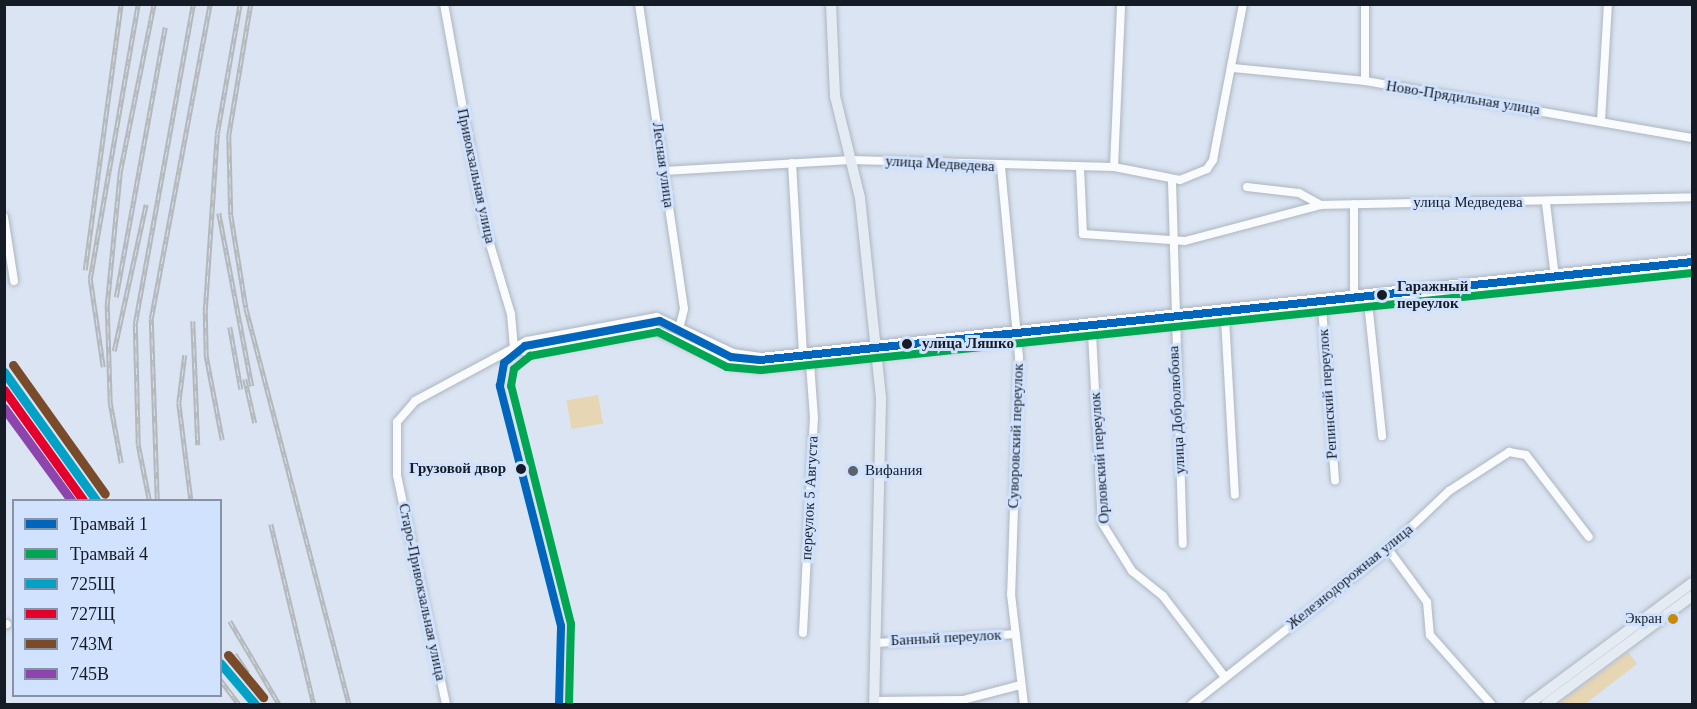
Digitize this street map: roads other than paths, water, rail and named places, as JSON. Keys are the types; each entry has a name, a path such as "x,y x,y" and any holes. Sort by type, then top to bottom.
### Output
{"main road":[{"path":"831,4 835,96 860,198 878,356 882,439 874,703"},
{"path":"1546,705 1576,675 1692,583"},
{"path":"1529,705 1692,596"}],"street":[{"name":"Привокзальная улица","path":"444,4 479,202 511,314 514,346"},
{"name":"Лесная улица","path":"639,4 684,309 680,325"},
{"path":"1114,167 1120,4"},
{"path":"1172,181 1210,165 1233,68 1244,4"},
{"path":"1365,4 1365,81"},
{"path":"1601,121 1608,4"},
{"name":"Ново-Прядильная улица","path":"1233,68 1365,81 1692,138"},
{"name":"улица Медведева","path":"664,171 851,159 1001,167 1114,167 1172,181"},
{"path":"792,163 803,353"},
{"name":"Суворовский переулок","path":"1001,167 1018,341 1011,594 1024,705"},
{"path":"1080,168 1083,234 1173,241 1274,221 1321,205"},
{"name":"улица Добролюбова","path":"1172,181 1173,323 1183,544"},
{"name":"улица Медведева","path":"1247,188 1299,193 1321,205 1546,203 1692,197"},
{"path":"1546,203 1556,283"},
{"path":"1354,204 1354,304"},
{"path":"4,217 14,281"},
{"path":"514,346 648,318 680,325 744,356 803,353 1173,311 1692,259"},
{"path":"514,346 528,353 656,330 738,366 810,363 1692,269"},
{"path":"1368,302 1382,436"},
{"name":"Репинский переулок","path":"1322,307 1335,481"},
{"path":"1225,318 1235,495"},
{"name":"Орловский переулок","path":"1092,333 1102,523 1132,571 1163,596 1225,677"},
{"name":"Старо-Привокзальная улица","path":"446,705 398,475 396,435 402,410 514,346"},
{"name":"переулок 5 Августа","path":"803,633 814,418 810,363"},
{"name":"Железнодорожная улица","path":"1192,705 1388,549 1449,491 1509,452 1526,455 1589,537"},
{"path":"1388,549 1427,602 1431,635 1491,705"},
{"name":"Банный переулок","path":"876,643 1016,633"},
{"path":"874,703 964,702 1021,686"}],"railway":[{"path":"85,270 121,4"},
{"path":"103,367 90,279 138,4"},
{"path":"121,463 110,403 107,305 120,172 154,4"},
{"path":"149,499 138,445 135,324 193,4"},
{"path":"157,499 151,319 210,4"},
{"path":"222,440 206,356 205,311 217,134 240,4"},
{"path":"251,4 229,135 231,215 246,308 349,704"},
{"path":"116,297 165,27"},
{"path":"114,351 146,204"},
{"path":"219,213 252,386"},
{"path":"193,321 198,445"},
{"path":"230,327 241,389"},
{"path":"185,355 179,403 191,499"},
{"path":"245,379 255,423"},
{"path":"4,391 75,489"},
{"path":"271,524 314,704"},
{"path":"230,621 279,704"},
{"path":"235,654 248,673"},
{"path":"222,682 239,704"}],"tram line":[{"name":"1","path":"559,704 561,626 500,386 504,363 525,346 660,321 731,357 760,360 1692,262"},
{"name":"4","path":"569,704 571,624 511,386 514,369 530,356 658,332 727,367 761,370 1692,273"}],"place":[{"name":"Гаражный переулок","path":"1382,295"},
{"name":"улица Ляшко","path":"907,344"},
{"name":"Грузовой двор","path":"521,469"},
{"name":"Вифания","path":"853,471"},
{"name":"Экран","path":"1673,619"}]}
